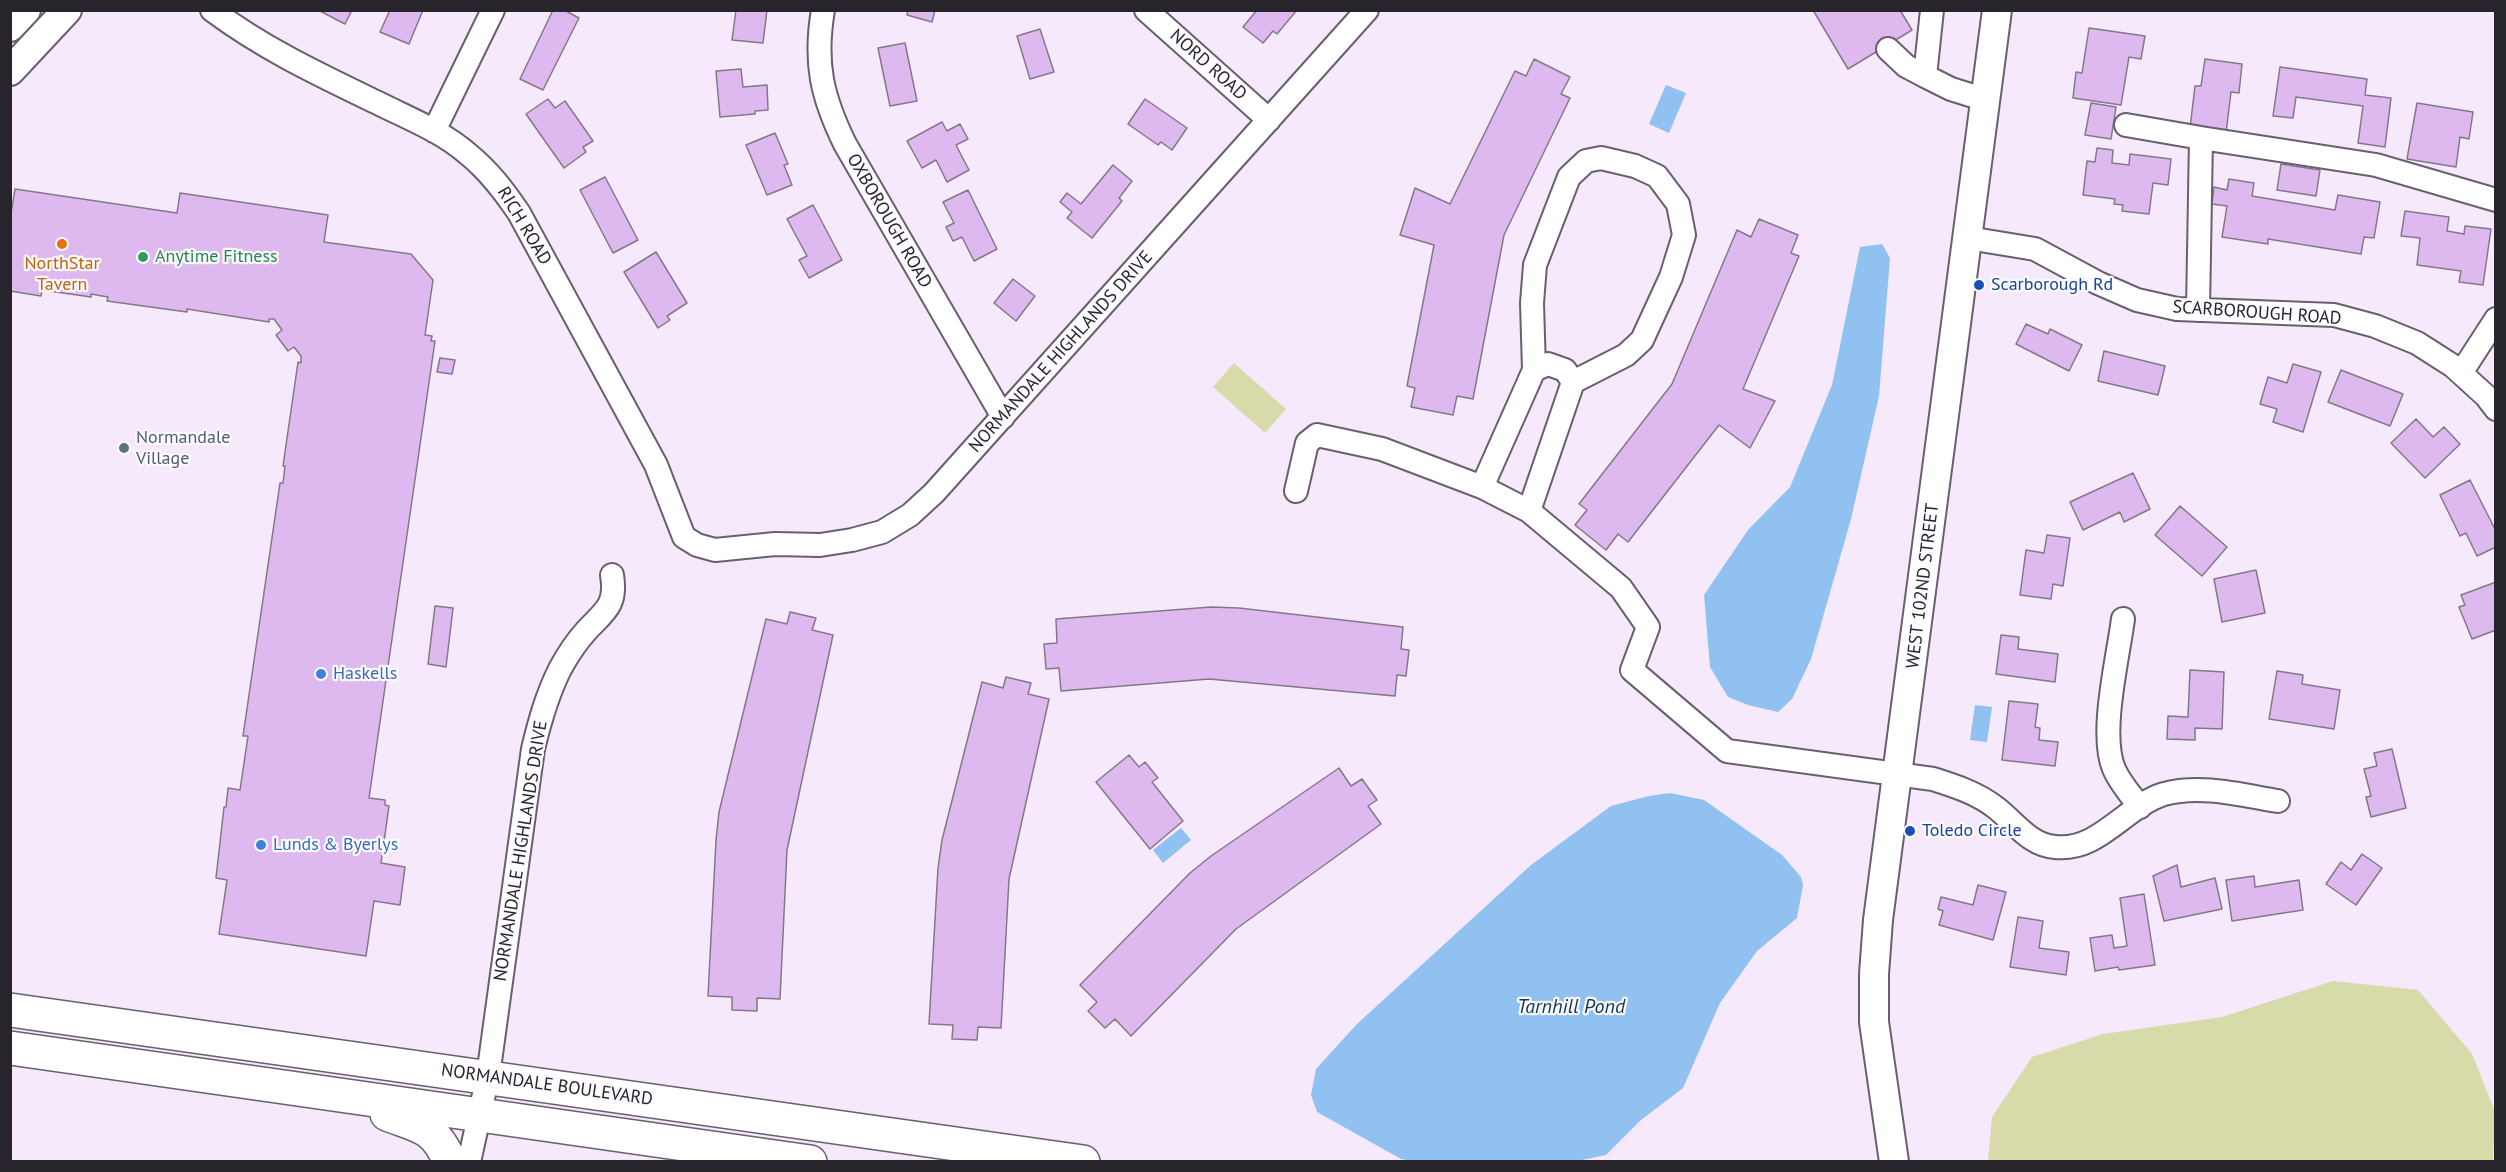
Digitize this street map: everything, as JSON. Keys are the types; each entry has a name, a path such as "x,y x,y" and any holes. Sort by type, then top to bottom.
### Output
{"main road":[{"name":"NORMANDALE BOULEVARD","path":"10,1010 1083,1161"},
{"path":"10,1047 810,1161"},
{"path":"335,1094 427,1129 439,1139 450,1161"}],"street":[{"path":"10,27 26,10"},
{"path":"10,71 67,10"},
{"name":"RICH ROAD","path":"212,10 247,36 287,58 434,131 467,153 497,180 519,213 651,455 684,537"},
{"path":"434,131 494,10"},
{"name":"OXBOROUGH ROAD","path":"823,10 818,45 821,80 830,112 845,144 1003,417"},
{"name":"NORD ROAD","path":"1146,10 1269,120"},
{"name":"NORMANDALE HIGHLANDS DRIVE","path":"684,537 697,545 715,550 775,544 820,545 882,532 910,515 926,501 1003,417 1367,10"},
{"path":"1925,76 1932,10"},
{"name":"WEST 102ND STREET","path":"1894,1161 1879,1071 1874,1022 1874,974 1878,920 1899,774 1997,10"},
{"path":"1888,49 1906,66 1925,76 1951,89 1986,100"},
{"path":"2126,125 2376,165 2496,200"},
{"path":"2198,310 2201,138"},
{"path":"1482,487 1534,370 1532,303 1535,265 1569,177 1586,161 1601,158 1635,166 1657,176 1678,204 1684,235 1671,277 1642,340 1626,355 1573,382 1529,511"},
{"name":"SCARBOROUGH ROAD","path":"1968,238 2036,249 2098,284 2137,300 2177,309 2334,315 2375,326 2416,343 2461,373 2486,396 2496,409"},
{"path":"2461,373 2496,319"},
{"path":"1534,370 1548,364 1565,370 1573,382"},
{"path":"1296,491 1308,442 1317,435 1382,449 1482,487 1529,511 1621,588 1648,627 1632,670 1727,751 1933,779 1965,789 1994,806 2034,841 2053,847 2072,848 2089,841 2161,795 2184,789 2278,801"},
{"name":"NORMANDALE HIGHLANDS DRIVE","path":"469,1161 488,1076 534,748 543,706 561,667 585,631 604,615 612,600 614,588 612,575"},
{"path":"2123,619 2109,722 2108,746 2114,768 2125,788 2140,807"}],"green space":[{"path":"1234,363 1286,409 1265,433 1213,387"},
{"path":"2333,981 2418,990 2472,1054 2495,1111 2493,1161 1988,1161 1992,1117 2032,1057 2103,1034 2222,1017"}],"water":[{"path":"1666,85 1686,93 1669,133 1649,124"},
{"path":"1882,244 1890,258 1879,396 1851,519 1811,659 1792,699 1778,712 1748,705 1728,697 1710,667 1704,595 1748,530 1790,487 1832,385 1860,247"},
{"path":"1975,705 1992,707 1987,742 1970,740"},
{"name":"Tarnhill Pond","path":"1670,793 1704,800 1782,855 1801,877 1803,885 1797,918 1757,951 1720,1003 1683,1088 1641,1120 1606,1155 1572,1162 1418,1162 1401,1159 1317,1112 1311,1095 1316,1069 1357,1024 1531,865 1611,806"},
{"path":"1181,828 1191,840 1163,863 1153,850"}],"building":[{"path":"318,10 352,10 345,24"},
{"path":"390,10 423,10 409,44 380,32"},
{"path":"553,10 564,10 579,18 543,90 520,79"},
{"path":"736,10 767,10 763,43 732,40"},
{"path":"908,10 935,10 932,22 907,15"},
{"path":"1257,10 1297,10 1277,34 1273,31 1263,43 1243,27"},
{"path":"1813,10 1900,10 1912,30 1848,69"},
{"path":"2089,28 2145,36 2141,59 2129,57 2121,105 2073,98 2076,72 2082,73"},
{"path":"1040,29 1054,72 1030,79 1017,36"},
{"path":"905,43 917,101 890,106 878,48"},
{"path":"1534,59 1570,77 1561,94 1570,98 1504,235 1473,399 1457,396 1453,415 1411,407 1415,388 1407,386 1434,245 1400,235 1415,188 1450,204 1515,71 1526,76"},
{"path":"2205,59 2242,64 2239,93 2231,92 2226,133 2190,128 2195,86 2201,86"},
{"path":"2280,67 2367,79 2365,95 2391,98 2385,147 2358,143 2363,106 2296,97 2293,118 2273,116"},
{"path":"741,69 743,87 767,85 768,110 755,111 755,114 720,117 716,71"},
{"path":"548,99 555,108 565,101 593,141 583,147 586,152 564,168 526,114"},
{"path":"1145,99 1187,128 1172,150 1161,142 1158,145 1128,124"},
{"path":"2091,103 2116,107 2111,139 2085,135"},
{"path":"2417,103 2473,112 2469,139 2460,137 2456,167 2407,159"},
{"path":"942,122 947,131 960,124 968,139 956,145 969,170 947,182 936,160 922,168 907,141"},
{"path":"775,133 788,164 784,165 792,185 767,195 746,145"},
{"path":"2097,148 2113,150 2112,163 2129,165 2130,154 2171,159 2168,185 2153,183 2149,214 2122,211 2123,205 2114,204 2115,199 2083,195 2087,161 2095,162"},
{"path":"2281,164 2320,170 2316,196 2277,190"},
{"path":"1113,165 1132,181 1119,198 1122,201 1092,238 1067,218 1072,212 1060,202 1067,193 1081,204"},
{"path":"605,177 638,240 613,253 580,190"},
{"path":"2229,179 2254,183 2252,196 2335,210 2338,195 2380,202 2374,238 2364,237 2361,254 2268,239 2268,244 2222,237 2227,206 2212,204 2214,187 2227,190"},
{"path":"15,189 177,213 180,193 328,215 324,242 411,254 433,280 425,335 432,336 431,341 435,341 369,798 385,800 385,805 389,806 381,863 405,867 400,905 374,901 366,956 219,934 227,880 216,878 224,807 226,807 228,788 240,790 248,736 243,736 280,483 283,483 285,466 283,466 298,362 301,363 301,356 294,347 288,351 276,335 282,330 274,319 269,319 269,322 187,309 187,312 107,301 108,297 91,294 91,297 42,290 41,296 10,291 10,220"},
{"path":"968,190 997,249 974,261 962,237 953,241 946,227 954,223 943,202"},
{"path":"813,205 842,260 809,278 799,260 807,256 787,219"},
{"path":"2405,211 2449,217 2447,231 2464,234 2465,226 2491,229 2483,285 2459,282 2461,271 2417,265 2420,238 2401,236"},
{"path":"1759,219 1798,235 1791,253 1799,256 1743,389 1775,401 1750,448 1719,425 1628,542 1618,534 1606,550 1575,525 1587,510 1579,504 1672,384 1737,230 1751,237"},
{"path":"656,252 687,303 667,316 670,320 658,328 624,272"},
{"path":"1013,279 1035,296 1016,321 994,303"},
{"path":"2026,324 2048,334 2050,329 2082,345 2069,371 2016,344"},
{"path":"2104,351 2165,366 2158,395 2098,381"},
{"path":"440,358 455,360 452,374 437,372"},
{"path":"2293,364 2321,372 2303,432 2273,422 2277,409 2260,404 2268,377 2287,383"},
{"path":"2341,370 2403,394 2390,426 2328,402"},
{"path":"2416,419 2433,437 2444,427 2460,444 2425,478 2391,443"},
{"path":"2133,473 2150,509 2124,522 2120,512 2083,530 2070,502"},
{"path":"2470,480 2496,531 2496,547 2477,556 2466,533 2460,536 2440,495"},
{"path":"2180,506 2227,547 2202,576 2155,535"},
{"path":"2047,535 2070,538 2063,586 2053,584 2051,599 2020,595 2026,550 2044,553"},
{"path":"2256,570 2265,613 2222,622 2214,579"},
{"path":"2496,582 2496,630 2472,639 2459,607 2465,605 2461,595"},
{"path":"435,606 453,608 446,667 428,664"},
{"path":"1211,607 1239,608 1403,627 1401,649 1409,650 1406,676 1397,675 1395,696 1209,679 1061,691 1059,668 1046,669 1044,644 1057,643 1056,619"},
{"path":"790,612 816,618 812,630 833,635 787,850 780,999 757,998 757,1011 732,1010 732,997 708,996 719,812 766,619 787,624"},
{"path":"2001,635 2019,637 2018,649 2058,654 2055,682 1996,674"},
{"path":"2190,670 2224,672 2222,729 2195,728 2195,740 2167,739 2168,716 2188,717"},
{"path":"2277,671 2303,675 2302,684 2340,690 2334,729 2269,719"},
{"path":"1006,677 1031,683 1028,694 1049,699 1009,879 1001,1028 978,1027 977,1040 952,1039 953,1025 929,1024 938,868 942,840 982,682 1003,688"},
{"path":"2009,701 2038,704 2035,727 2040,728 2039,740 2058,742 2055,766 2002,760"},
{"path":"2392,749 2406,808 2371,817 2366,797 2371,796 2364,769 2377,766 2374,753"},
{"path":"1129,755 1139,767 1145,762 1158,778 1152,782 1183,821 1150,849 1096,782"},
{"path":"1339,768 1351,786 1362,779 1377,800 1368,806 1381,824 1236,929 1131,1036 1115,1019 1105,1028 1088,1011 1097,1002 1080,985 1190,873"},
{"path":"2362,854 2382,868 2356,905 2326,884 2341,862 2351,870"},
{"path":"2177,865 2181,887 2215,878 2222,909 2164,921 2153,876"},
{"path":"2254,876 2255,887 2299,880 2303,910 2232,921 2226,880"},
{"path":"1978,885 2006,892 1993,940 1939,925 1943,911 1938,909 1941,897 1973,905"},
{"path":"2144,894 2155,965 2095,971 2090,938 2112,935 2114,948 2127,946 2120,898"},
{"path":"2018,917 2043,921 2039,948 2069,952 2066,975 2010,967"}],"place":[{"name":"NorthStar Tavern","path":"62,244"},
{"name":"Anytime Fitness","path":"143,257"},
{"name":"Scarborough Rd","path":"1979,285"},
{"name":"Normandale Village","path":"124,448"},
{"name":"Haskells","path":"321,674"},
{"name":"Toledo Circle","path":"1910,831"},
{"name":"Lunds & Byerlys","path":"261,845"}]}
